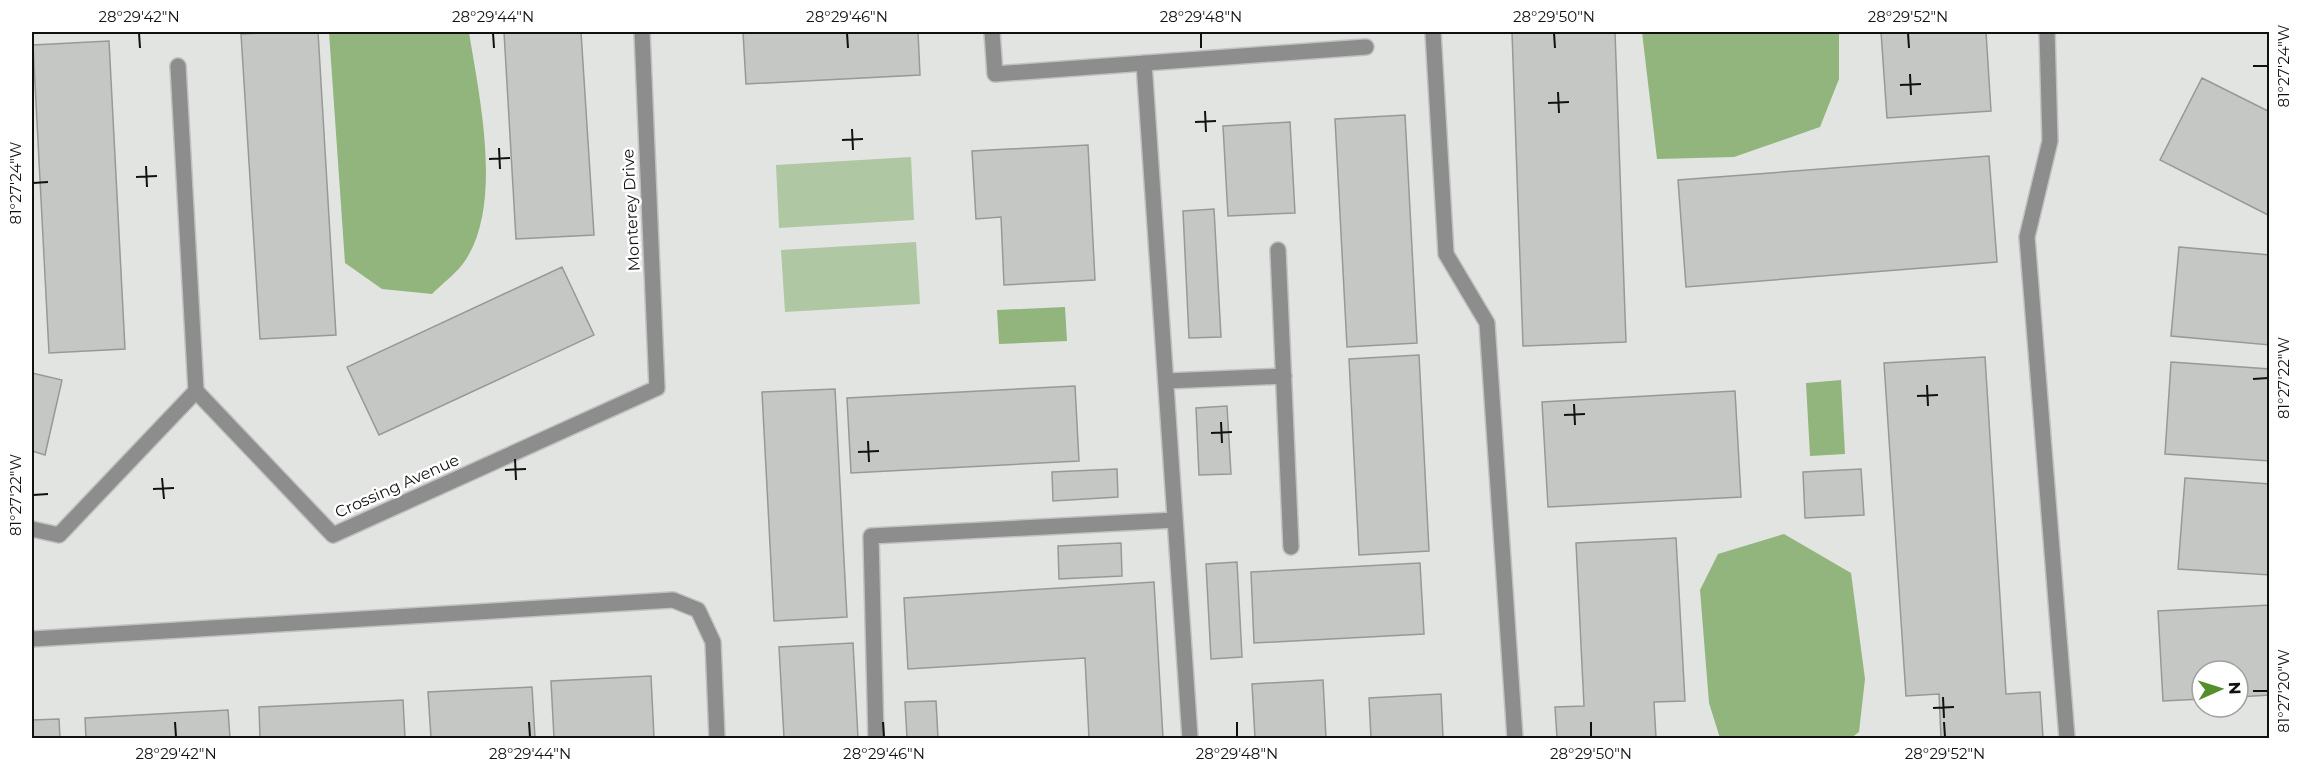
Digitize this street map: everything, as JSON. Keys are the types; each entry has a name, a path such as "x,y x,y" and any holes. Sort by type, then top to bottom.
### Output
{"lane":[{"name":"Monterey Drive","path":"642,32 657,388"},
{"path":"992,32 995,74 1366,47"},
{"path":"1434,32 1446,254 1487,323 1515,738"},
{"path":"2047,32 2050,141 2027,237 2067,738"},
{"path":"1144,63 1190,738"},
{"path":"32,529 59,535 196,391 178,66"},
{"path":"1278,250 1291,547"},
{"path":"1166,381 1284,376"},
{"name":"Crossing Avenue","path":"196,391 333,535 657,388"},
{"path":"876,738 871,536 1175,520"},
{"path":"32,639 673,600 698,609 713,642 717,738"}],"shaded area":[{"path":"329,32 469,32 483,119 486,184 483,214 475,242 462,265 432,294 382,289 345,263"},
{"path":"1642,32 1839,32 1839,79 1820,127 1734,157 1657,159"},
{"path":"911,157 914,220 779,228 776,165"},
{"path":"916,242 920,304 785,312 781,250"},
{"path":"1065,307 1067,341 999,344 997,310"},
{"path":"1841,380 1845,454 1810,456 1806,383"},
{"path":"1784,534 1851,573 1865,679 1859,732 1851,738 1720,738 1709,703 1700,590 1718,554"}],"building":[{"path":"318,32 336,335 260,339 241,34"},
{"path":"504,32 581,32 594,235 516,239"},
{"path":"743,32 918,32 920,75 746,84"},
{"path":"1512,32 1615,32 1626,342 1523,346"},
{"path":"1881,32 1986,32 1991,111 1887,118"},
{"path":"109,41 125,349 49,353 33,45"},
{"path":"2202,78 2270,112 2270,216 2160,160"},
{"path":"1405,115 1417,343 1347,347 1335,119"},
{"path":"1290,122 1295,213 1228,216 1223,126"},
{"path":"1088,145 1095,280 1004,285 1001,217 976,219 972,151"},
{"path":"1989,156 1997,262 1686,287 1678,180"},
{"path":"1214,209 1221,337 1189,338 1183,211"},
{"path":"2179,247 2270,255 2270,345 2171,336"},
{"path":"562,267 594,335 379,435 347,367"},
{"path":"1419,355 1429,551 1359,555 1349,359"},
{"path":"1985,357 2006,694 2040,692 2043,738 1941,738 1939,694 1906,696 1884,363"},
{"path":"2171,362 2270,369 2270,461 2165,454"},
{"path":"32,373 62,380 45,455 32,451"},
{"path":"1075,386 1079,461 851,473 847,398"},
{"path":"835,389 847,617 774,621 762,392"},
{"path":"1735,391 1741,497 1548,507 1542,402"},
{"path":"1227,406 1231,474 1199,475 1196,408"},
{"path":"1117,469 1118,497 1053,501 1052,472"},
{"path":"1861,469 1864,515 1805,518 1803,472"},
{"path":"2185,478 2270,484 2270,575 2178,569"},
{"path":"1676,538 1685,701 1654,702 1656,738 1557,738 1555,707 1584,706 1576,543"},
{"path":"1121,543 1122,576 1059,579 1058,546"},
{"path":"1237,562 1242,657 1211,659 1206,564"},
{"path":"1420,563 1424,634 1254,643 1251,572"},
{"path":"1154,582 1163,738 1089,738 1085,658 908,669 904,598"},
{"path":"2270,605 2270,695 2250,696 2250,659 2190,659 2190,700 2163,701 2158,611"},
{"path":"853,643 858,738 784,738 779,647"},
{"path":"651,676 654,738 554,738 551,681"},
{"path":"1323,680 1326,738 1255,738 1252,684"},
{"path":"532,687 535,738 431,738 428,692"},
{"path":"1441,694 1443,738 1371,738 1369,698"},
{"path":"403,700 405,738 260,738 259,707"},
{"path":"936,701 938,738 907,738 905,702"},
{"path":"228,710 230,738 86,738 85,718"},
{"path":"59,719 60,738 32,738 32,720"}]}
